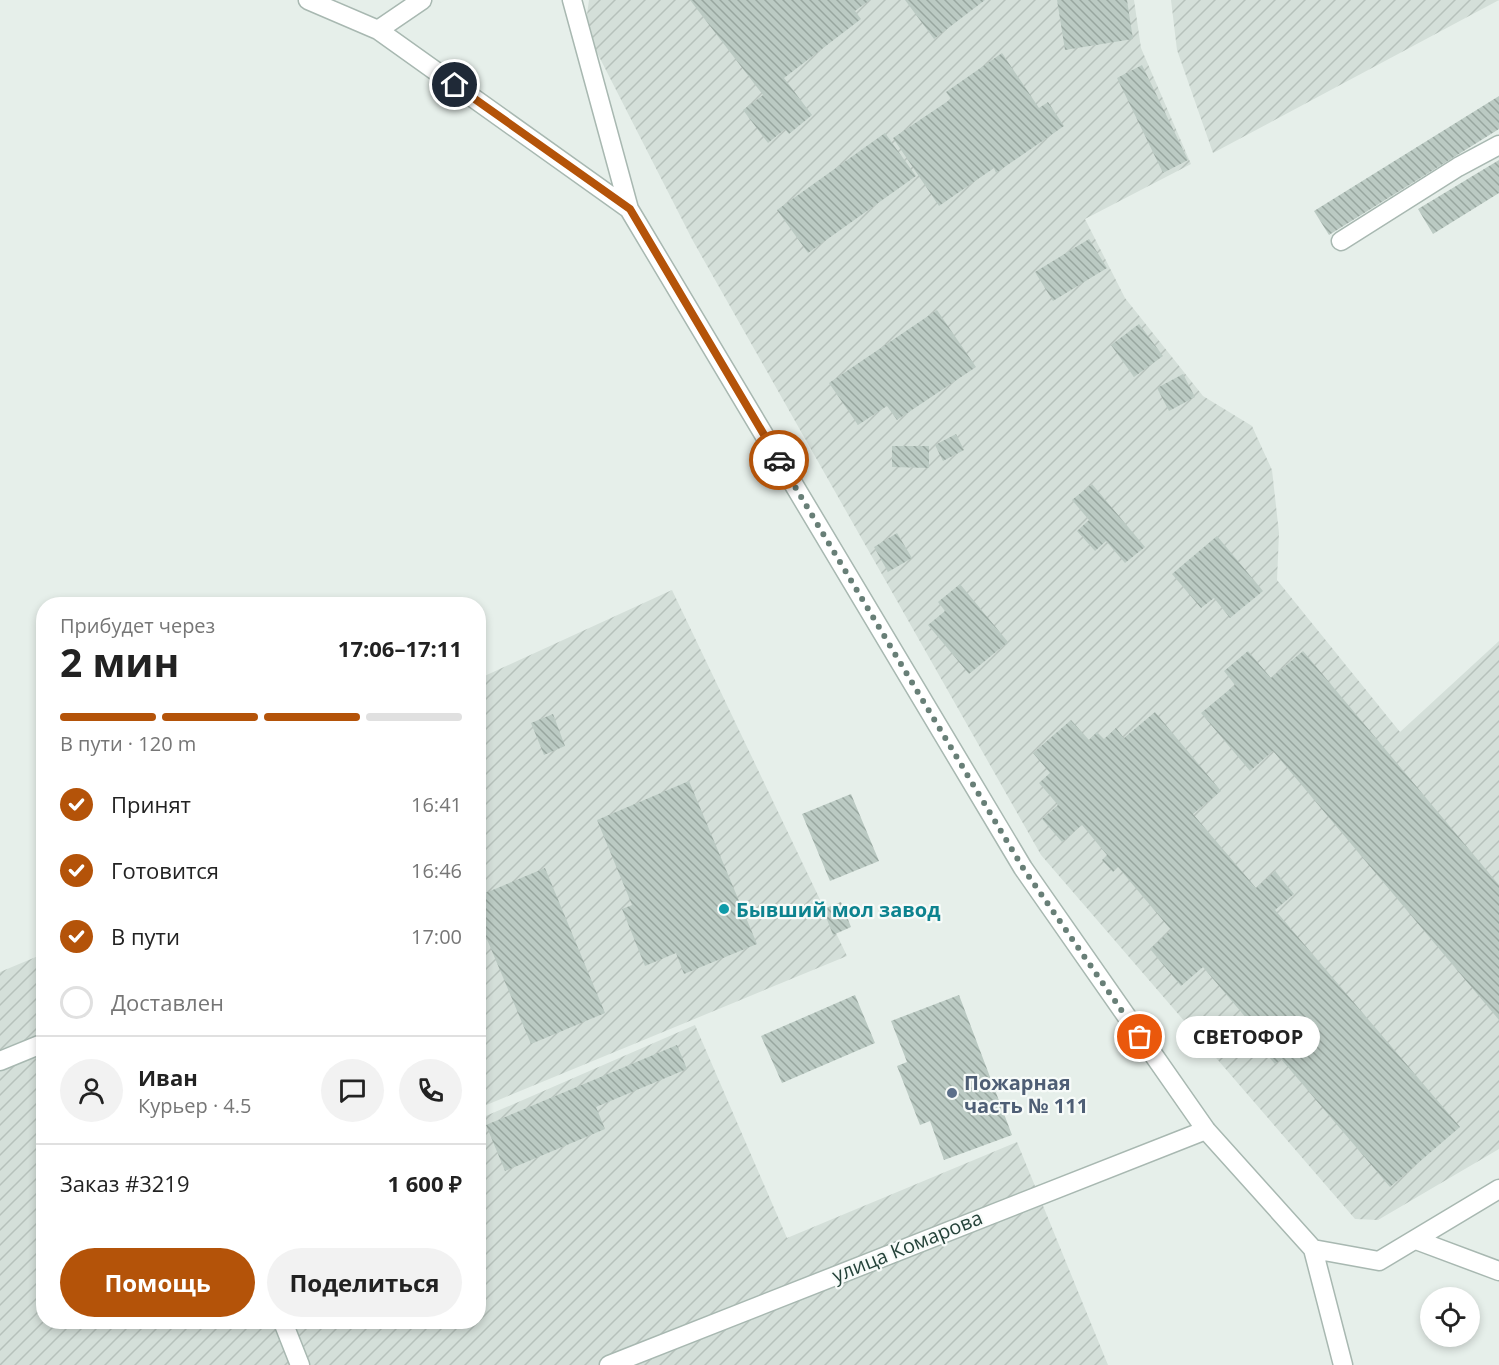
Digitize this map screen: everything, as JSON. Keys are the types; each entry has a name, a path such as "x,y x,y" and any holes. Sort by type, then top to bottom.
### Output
{"street":[{"path":"308,0 378,30 630,209"},
{"path":"378,30 422,0"},
{"path":"572,0 630,209 1023,868 1206,1131 1313,1249 1343,1365"},
{"path":"1341,241 1458,167 1499,145"},
{"path":"0,1061 36,1046"},
{"name":"улица Комарова","path":"609,1365 1206,1131"},
{"path":"1313,1249 1379,1261 1499,1190"},
{"path":"1416,1240 1499,1270"},
{"path":"286,1329 300,1365"}],"shaded area":[{"path":"589,0 1134,0 1141,48 1191,164 1085,219 1125,298 1203,396 1252,426 1272,470 1279,533 1277,580 1400,732 1499,641 1499,1149 1378,1220 1355,1219 1041,855 693,241 585,29"},
{"path":"1171,0 1499,0 1213,153 1177,50"},
{"path":"672,590 847,956 486,1105 486,675"},
{"path":"36,957 36,1329 486,1329 486,1116 695,1025 787,1238 1017,1142 1108,1365 0,1365 0,972"}],"building":[{"path":"690,0 870,0 855,11 861,19 784,78 812,115 789,134 785,129 768,143 743,110 763,95"},
{"path":"905,0 985,0 934,39"},
{"path":"1057,0 1127,0 1133,39 1065,50"},
{"path":"1002,53 1039,108 1048,102 1064,126 996,173 994,168 939,206 893,138 951,99 946,92"},
{"path":"1142,65 1188,160 1163,173 1117,78"},
{"path":"1499,96 1499,129 1329,235 1314,211"},
{"path":"885,133 916,176 808,253 777,210"},
{"path":"1499,160 1499,193 1433,234 1418,209"},
{"path":"1089,239 1107,268 1053,301 1035,272"},
{"path":"937,310 976,367 897,420 887,406 858,425 829,383"},
{"path":"1139,324 1163,356 1134,377 1111,345"},
{"path":"1183,374 1195,397 1169,411 1157,388"},
{"path":"956,434 964,450 943,461 935,445"},
{"path":"892,446 929,446 929,468 892,467"},
{"path":"1092,484 1145,547 1125,563 1106,541 1095,551 1077,531 1089,520 1072,500"},
{"path":"897,533 912,558 888,572 874,547"},
{"path":"1217,536 1263,591 1230,618 1214,598 1201,608 1172,574"},
{"path":"960,584 1008,642 969,674 928,625 945,611 938,602"},
{"path":"1248,651 1271,678 1303,651 1499,885 1499,1020 1273,751 1250,771 1201,713 1235,685 1224,671"},
{"path":"1155,712 1221,791 1193,814 1256,888 1275,871 1294,894 1275,910 1460,1127 1390,1187 1281,1059 1275,1064 1263,1050 1269,1045 1203,967 1181,986 1150,949 1171,930 1118,867 1113,872 1102,860 1107,855 1082,825 1062,842 1042,819 1058,805 1039,783 1050,773 1033,753 1071,720 1089,740 1097,732 1104,739 1116,728 1124,738"},
{"path":"553,714 565,746 544,755 531,723"},
{"path":"689,781 757,944 684,974 676,953 645,966 622,909 632,905 597,820"},
{"path":"851,794 879,861 830,881 802,814"},
{"path":"545,868 605,1013 531,1044 486,937 486,893"},
{"path":"841,902 851,927 833,935 823,909"},
{"path":"855,995 875,1043 782,1083 761,1036"},
{"name":"Пожарная часть № 111","path":"959,995 1012,1135 944,1160 930,1121 920,1125 897,1066 907,1062 891,1021"},
{"path":"677,1045 687,1069 596,1107 605,1129 505,1171 486,1125"}],"way so far":[{"path":"779,460 1023,868 1140,1037"}],"place":[{"name":"Бывший мол завод","path":"724,909"},
{"name":"СВЕТОФОР","path":"1140,1037"},
{"name":"Пожарная часть № 111","path":"952,1093"}],"route":[{"path":"455,85 630,209 779,460"}]}
